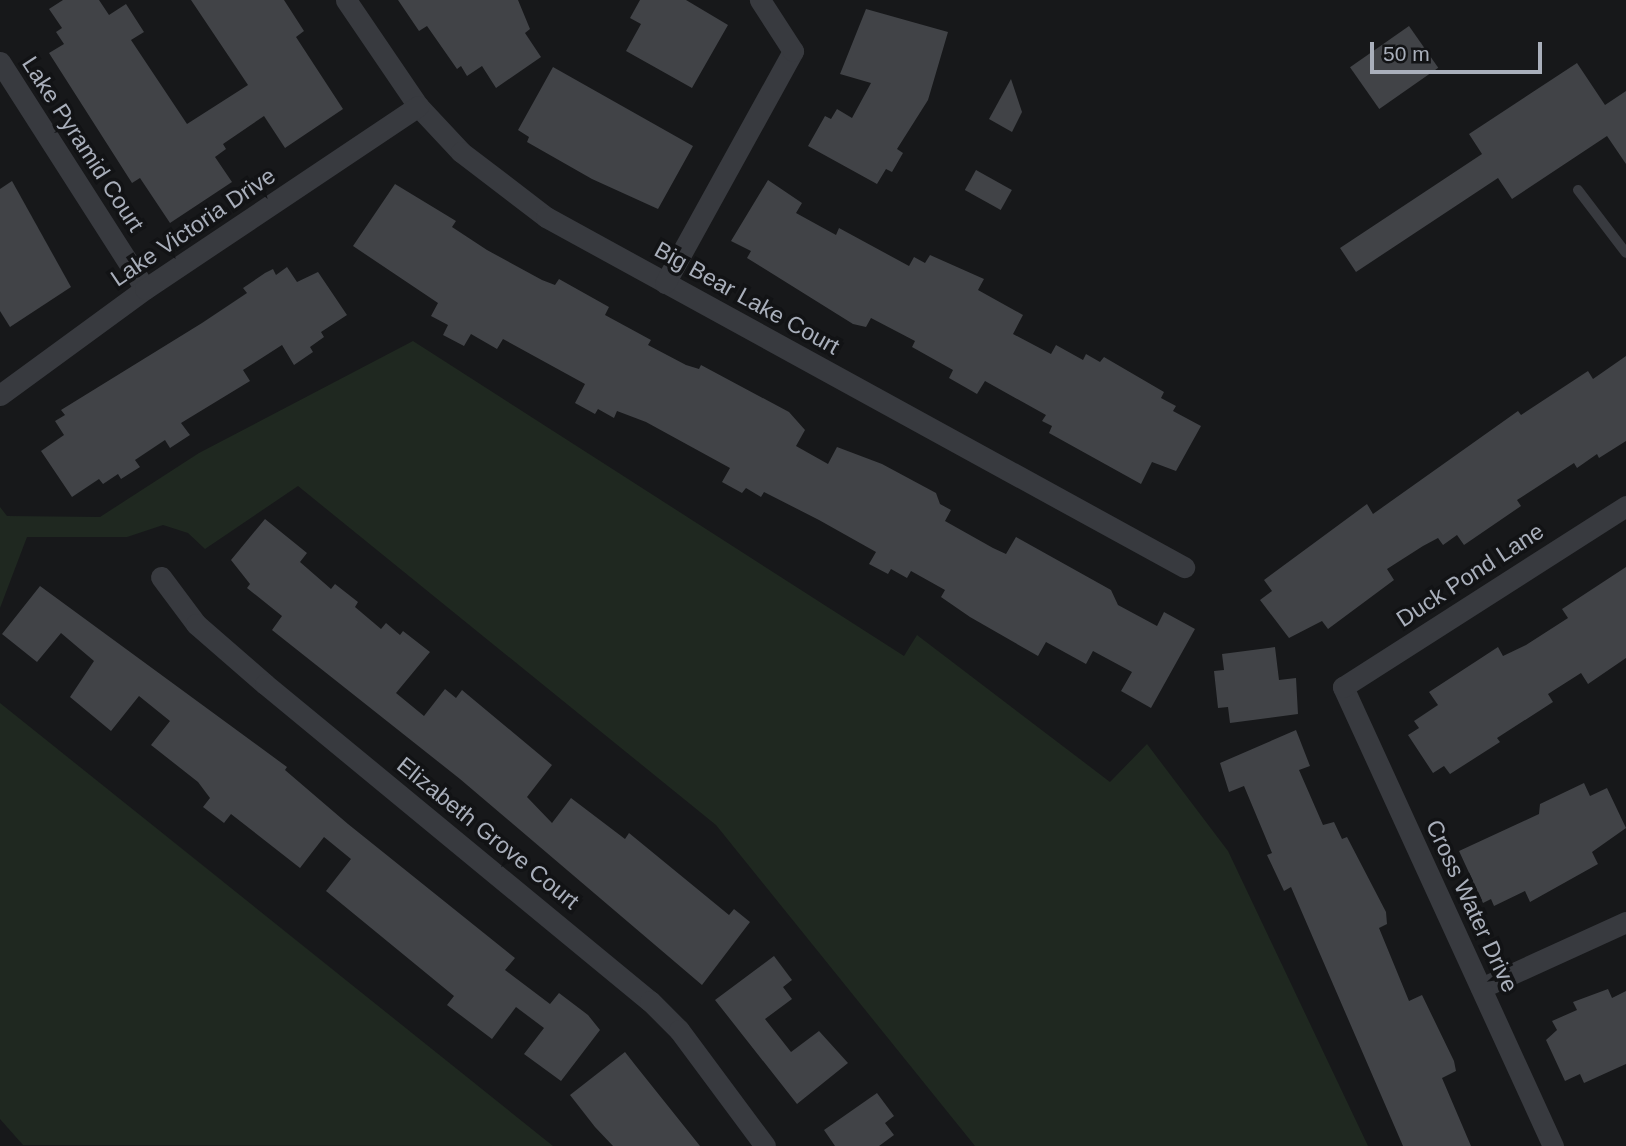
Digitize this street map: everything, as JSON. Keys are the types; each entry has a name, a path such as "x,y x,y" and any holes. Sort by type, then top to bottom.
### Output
{"street":[{"name":"Big Bear Lake Court","path":"346,0 418,106 500,186 545,217 1184,568"},
{"path":"665,284 793,51 760,0"},
{"name":"Lake Pyramid Court","path":"0,62 145,289"},
{"name":"Lake Victoria Drive","path":"0,396 145,289 418,106"},
{"name":"Duck Pond Lane","path":"1343,687 1626,506"},
{"name":"Elizabeth Grove Court","path":"161,578 196,624 265,684 650,1001 679,1030 765,1146"},
{"name":"Cross Water Drive","path":"1343,687 1553,1146"},
{"path":"1481,988 1626,922"}],"lane":[{"path":"1578,190 1626,253"}],"shaded area":[{"path":"413,341 904,656 917,635 1110,782 1147,744 1228,851 1368,1146 975,1146 716,825 298,486 205,549 188,533 163,525 127,537 27,537 0,608 0,507 7,516 100,517 199,453"},
{"path":"0,703 553,1146 23,1145 0,1119"}],"building":[{"path":"63,0 99,0 109,15 126,4 144,32 131,40 187,124 248,85 191,0 284,0 304,31 296,37 343,109 285,148 264,116 223,144 226,149 215,157 232,182 170,223 140,178 132,183 49,53 64,44 56,32 62,28 49,9"},
{"path":"398,0 518,0 530,29 525,33 541,57 496,88 482,66 467,76 461,66 457,69 427,26 419,31"},
{"path":"640,0 686,0 728,25 692,88 626,51 641,24 630,18"},
{"path":"866,9 948,32 928,100 897,149 903,153 892,172 886,169 877,184 808,146 825,116 831,119 837,109 852,118 871,83 840,74"},
{"path":"1409,26 1438,68 1379,109 1350,67"},
{"path":"1577,63 1605,105 1626,91 1626,164 1607,136 1512,199 1498,178 1356,272 1340,248 1482,154 1469,134"},
{"path":"553,67 693,146 658,209 592,179 527,142 529,137 518,130"},
{"path":"1011,79 1022,112 1012,132 989,119"},
{"path":"976,170 1012,190 1001,210 965,190"},
{"path":"768,180 802,203 796,213 836,235 839,228 909,266 914,257 925,263 930,255 984,279 978,290 1023,315 1013,334 1051,354 1056,345 1083,360 1086,354 1100,362 1104,357 1164,392 1161,398 1176,406 1173,411 1201,426 1176,471 1152,462 1141,484 1049,433 1052,426 1042,421 1046,415 985,381 977,394 949,378 953,370 912,347 915,341 871,318 866,327 853,324 747,258 751,251 731,241"},
{"path":"12,181 71,287 10,327 0,311 0,189"},
{"path":"395,184 456,221 452,227 487,250 542,280 555,285 559,279 609,307 605,315 651,340 648,345 686,365 699,369 701,365 789,412 805,430 796,446 828,464 837,447 882,464 936,493 940,504 951,510 945,521 993,548 1006,554 1016,537 1111,590 1118,605 1157,626 1164,612 1195,629 1151,708 1121,691 1132,672 1093,651 1086,664 1046,642 1038,656 970,617 941,597 945,590 911,571 907,578 891,569 888,574 869,564 876,552 819,520 764,492 761,497 746,488 742,493 722,482 730,468 646,422 617,411 614,418 598,409 595,414 575,403 585,384 503,339 497,349 471,334 464,346 443,335 448,325 431,316 438,303 353,246"},
{"path":"287,267 297,282 318,272 347,315 321,332 324,337 310,347 313,352 294,365 282,345 243,370 250,381 181,423 190,435 170,448 165,440 135,460 140,467 121,479 118,474 103,484 99,479 72,497 41,451 64,435 55,421 65,415 61,410 247,293 243,288 265,273 273,269 276,275"},
{"path":"1626,356 1626,441 1599,458 1597,454 1577,468 1574,463 1517,500 1521,506 1464,545 1457,535 1443,545 1438,538 1423,546 1387,569 1394,580 1328,629 1322,621 1289,638 1260,600 1272,591 1264,580 1367,504 1373,514 1518,411 1521,415 1588,371 1593,379"},
{"path":"265,519 307,553 300,562 331,589 335,584 358,602 355,607 381,629 386,623 400,635 403,631 430,652 396,693 424,716 445,689 456,698 462,690 552,765 527,797 552,823 571,798 625,839 629,833 729,915 734,909 750,922 702,985 460,779 272,630 282,616 247,588 250,584 231,560"},
{"path":"1626,567 1626,658 1588,684 1581,673 1548,694 1553,702 1497,738 1500,742 1450,774 1444,766 1433,773 1408,735 1419,728 1414,721 1438,705 1429,692 1498,647 1503,656 1526,645 1568,618 1562,609"},
{"path":"40,586 287,767 285,770 348,824 515,958 505,970 550,1004 559,993 588,1015 600,1030 561,1081 524,1054 544,1028 516,1007 492,1039 447,1005 454,996 326,891 351,859 324,837 300,868 231,814 224,823 203,807 210,798 198,782 151,745 170,721 139,696 111,731 70,697 94,661 61,633 37,662 2,634"},
{"path":"1275,647 1279,680 1296,678 1298,714 1230,723 1228,707 1218,708 1214,671 1224,670 1222,654"},
{"path":"1296,730 1310,766 1299,770 1323,825 1334,822 1342,839 1347,837 1386,912 1387,924 1379,928 1409,1001 1422,995 1454,1061 1456,1071 1442,1078 1471,1146 1403,1146 1291,887 1284,891 1267,855 1272,853 1244,786 1229,792 1220,763"},
{"path":"1584,783 1590,796 1607,788 1626,828 1592,852 1598,864 1530,902 1525,891 1494,906 1491,899 1483,903 1459,851 1539,814 1540,804"},
{"path":"774,956 792,980 783,987 792,999 765,1019 791,1052 819,1031 848,1063 797,1104 715,1000"},
{"path":"1608,989 1612,998 1626,991 1626,1064 1584,1083 1580,1074 1565,1081 1546,1040 1557,1030 1552,1021 1577,1010 1573,1002"},
{"path":"625,1052 700,1146 613,1146 595,1127 570,1095"},
{"path":"877,1093 894,1116 885,1123 894,1135 879,1146 835,1146 824,1130"}]}
